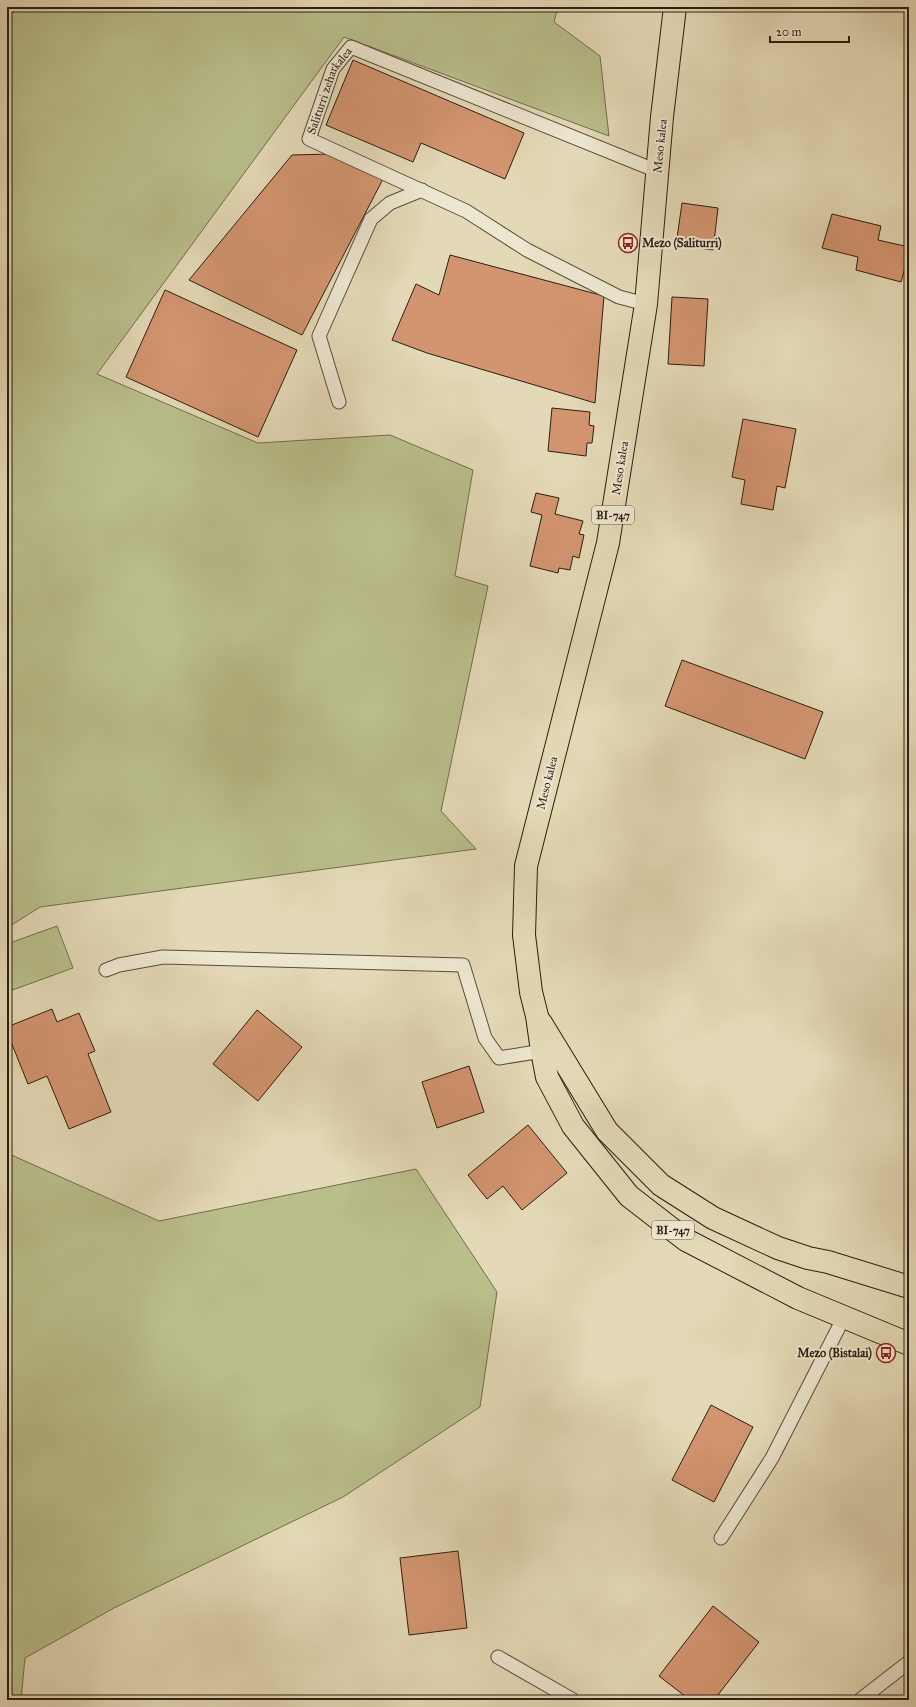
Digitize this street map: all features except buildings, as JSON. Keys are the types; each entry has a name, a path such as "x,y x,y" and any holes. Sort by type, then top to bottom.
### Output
{"main road":[{"name":"Meso kalea","path":"537,1016 531,992 524,935 526,866 608,543 646,304 657,171 675,7"},
{"name":"BI-747","path":"537,1016 547,1077 573,1126 629,1196 686,1240 798,1298 909,1344"},
{"name":"BI-747","path":"537,1016 607,1131 661,1185 713,1218 778,1248 909,1287"}],"lane":[{"name":"Saliturri zeharkalea","path":"646,304 618,297 527,250 466,211 309,139 333,68 350,47 657,171"},
{"path":"339,402 319,336 371,219 390,203 422,190"},
{"path":"106,970 119,965 163,957 463,965 485,1038 499,1058 542,1051"},
{"path":"721,1538 772,1458 844,1317"},
{"path":"498,1657 573,1700"},
{"path":"860,1700 909,1662"}],"green space":[{"path":"7,7 558,7 554,22 600,56 609,136 344,37 97,374 258,443 390,435 473,470 455,576 488,586 441,811 476,849 40,907 7,928"},
{"path":"57,926 73,968 7,992 7,944"},
{"path":"7,1153 159,1221 416,1169 497,1292 480,1407 343,1497 114,1608 25,1658 21,1700 7,1700"}],"place":[{"name":"Mezo (Saliturri)","path":"628,243"},
{"name":"Mezo (Bistalai)","path":"886,1353"}]}
